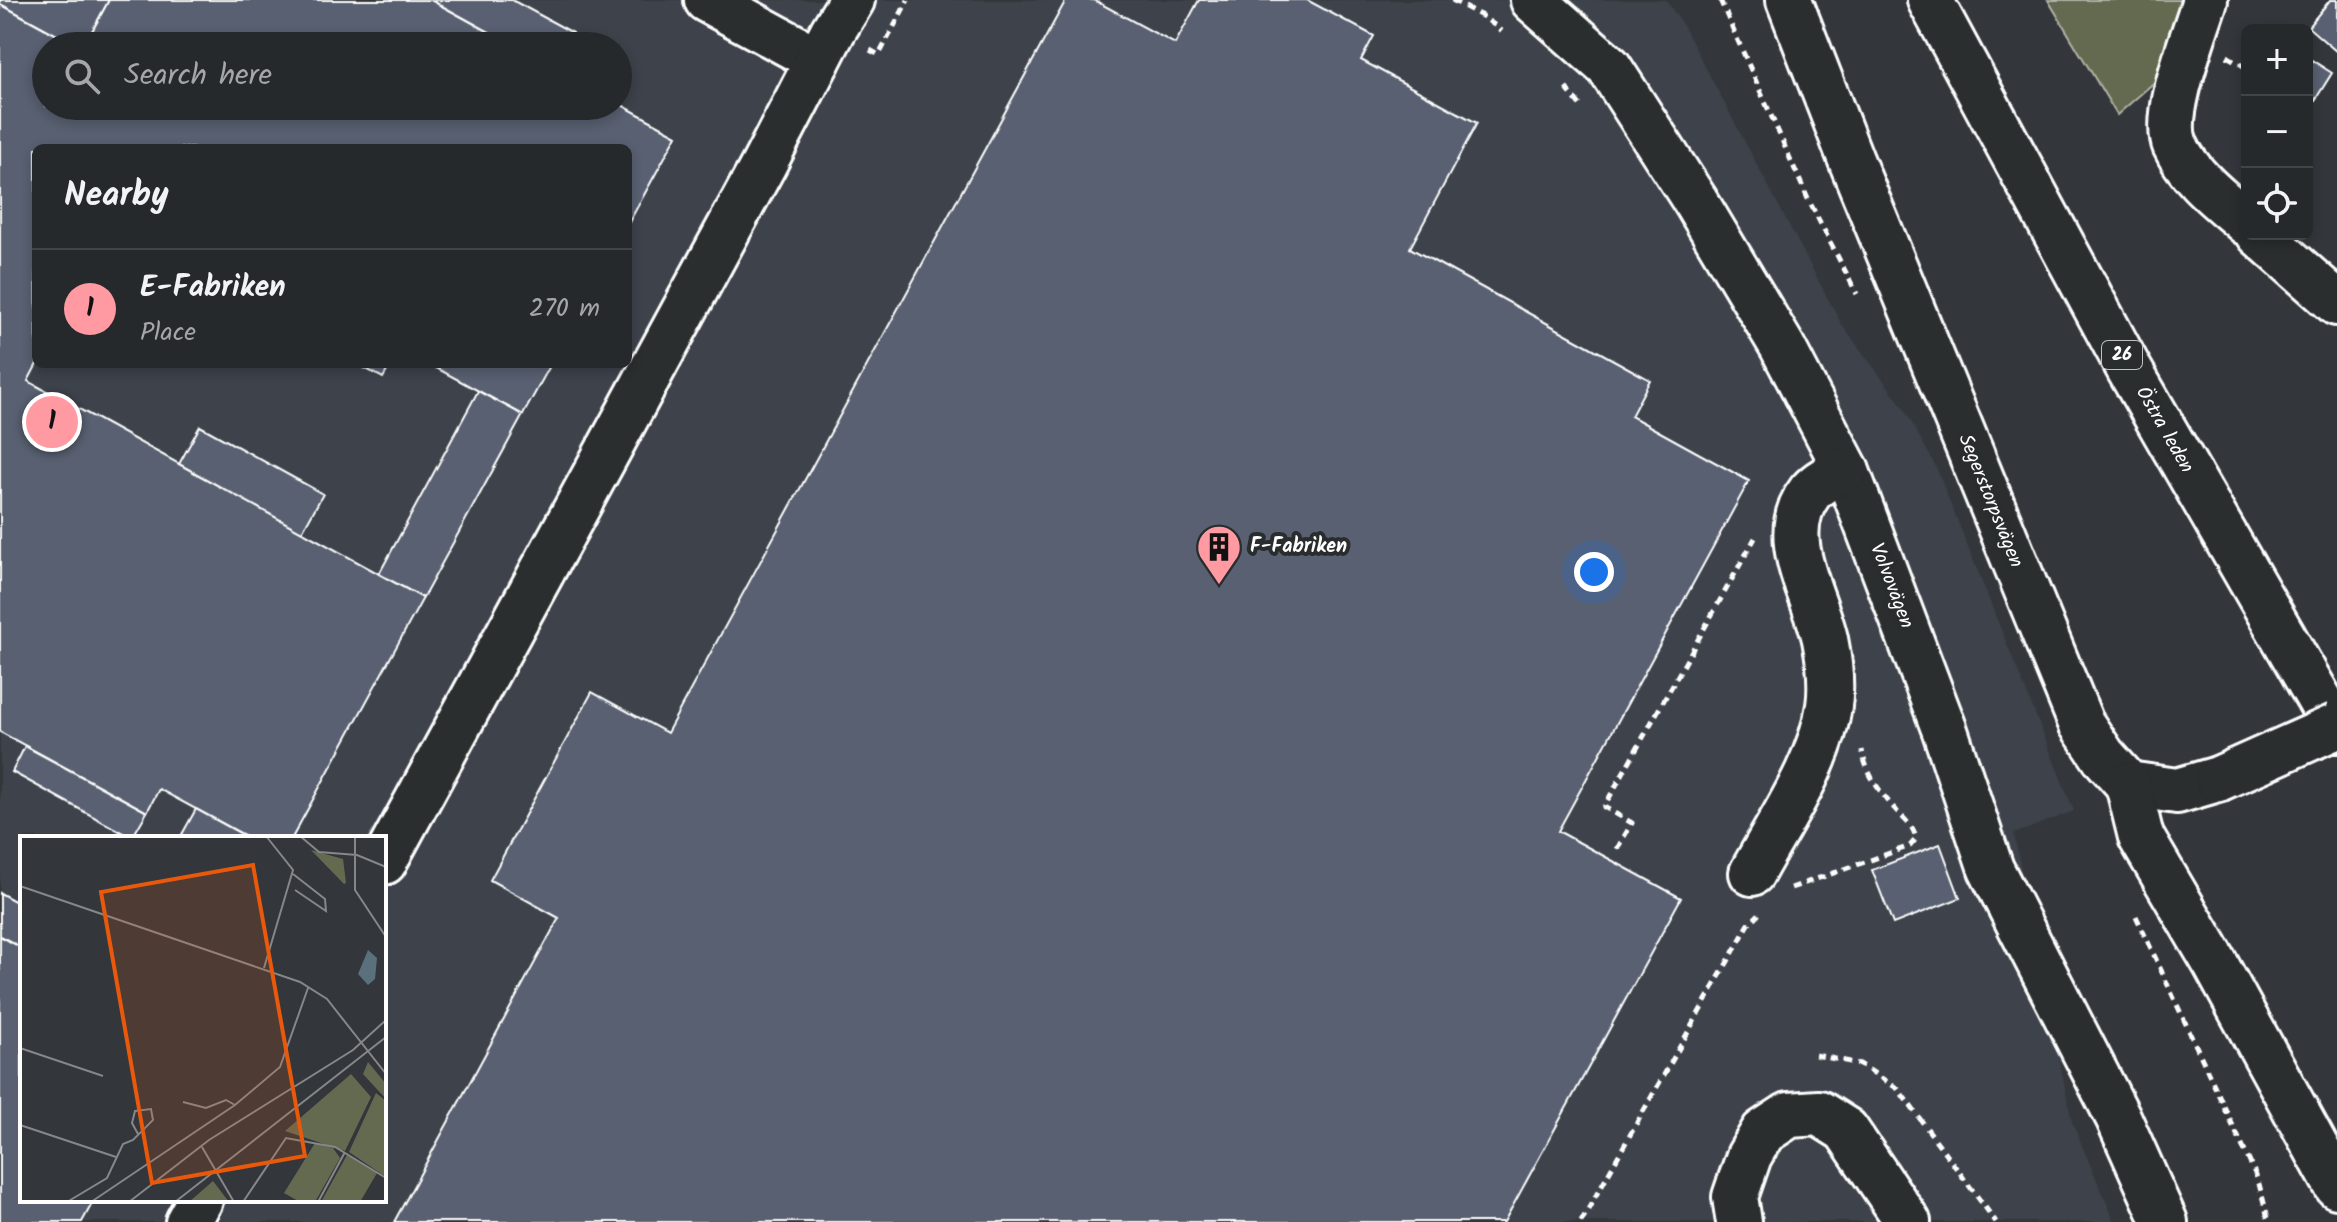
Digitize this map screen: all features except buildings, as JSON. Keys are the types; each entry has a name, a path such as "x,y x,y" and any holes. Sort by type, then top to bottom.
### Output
{"main road":[{"path":"707,0 818,60"},
{"path":"386,858 852,0"},
{"name":"Volvovägen","path":"1533,0 1609,67 1696,202 1782,346 1846,469 1945,731 1991,869 2118,1117 2165,1222"},
{"name":"Segerstorpsvägen","path":"1789,0 1851,160 2081,723 2103,756 2128,784"},
{"name":"Östra leden","path":"1930,0 2129,369 2337,728"},
{"path":"2205,0 2178,88 2172,119 2174,144 2199,180 2241,218"},
{"path":"2266,240 2337,303"},
{"path":"1769,890 1801,783 1815,752 1829,706 1825,639 1802,572 1797,533 1802,506 1811,491 1846,469"},
{"path":"2337,728 2218,779 2177,791 2128,784 2141,837 2215,963 2337,1186"},
{"path":"1739,1222 1735,1197 1749,1156 1763,1132 1789,1115 1819,1113 1846,1130 1908,1222"},
{"path":"188,1222 199,1202"}],"path":[{"path":"870,50 879,55 908,0"},
{"path":"1452,0 1482,16 1507,35"},
{"path":"1565,88 1584,111"},
{"path":"1617,849 1632,823 1604,807 1759,530"},
{"path":"1581,1222 1769,890 1910,846 1916,839 1915,829 1870,777 1861,747"},
{"path":"2133,909 2258,1180 2269,1222"},
{"path":"1815,1055 1860,1064 1898,1089 1996,1222"}],"shaded area":[{"path":"0,0 1666,0 1684,27 1842,325 1902,405 1935,465 2074,811 2014,834 2072,1122 2115,1222 0,1222"}],"green space":[{"path":"2048,0 2187,0 2158,79 2117,115"}],"place":[{"name":"E-Fabriken","path":"52,422"},
{"name":"F-Fabriken","path":"1219,586"}]}
